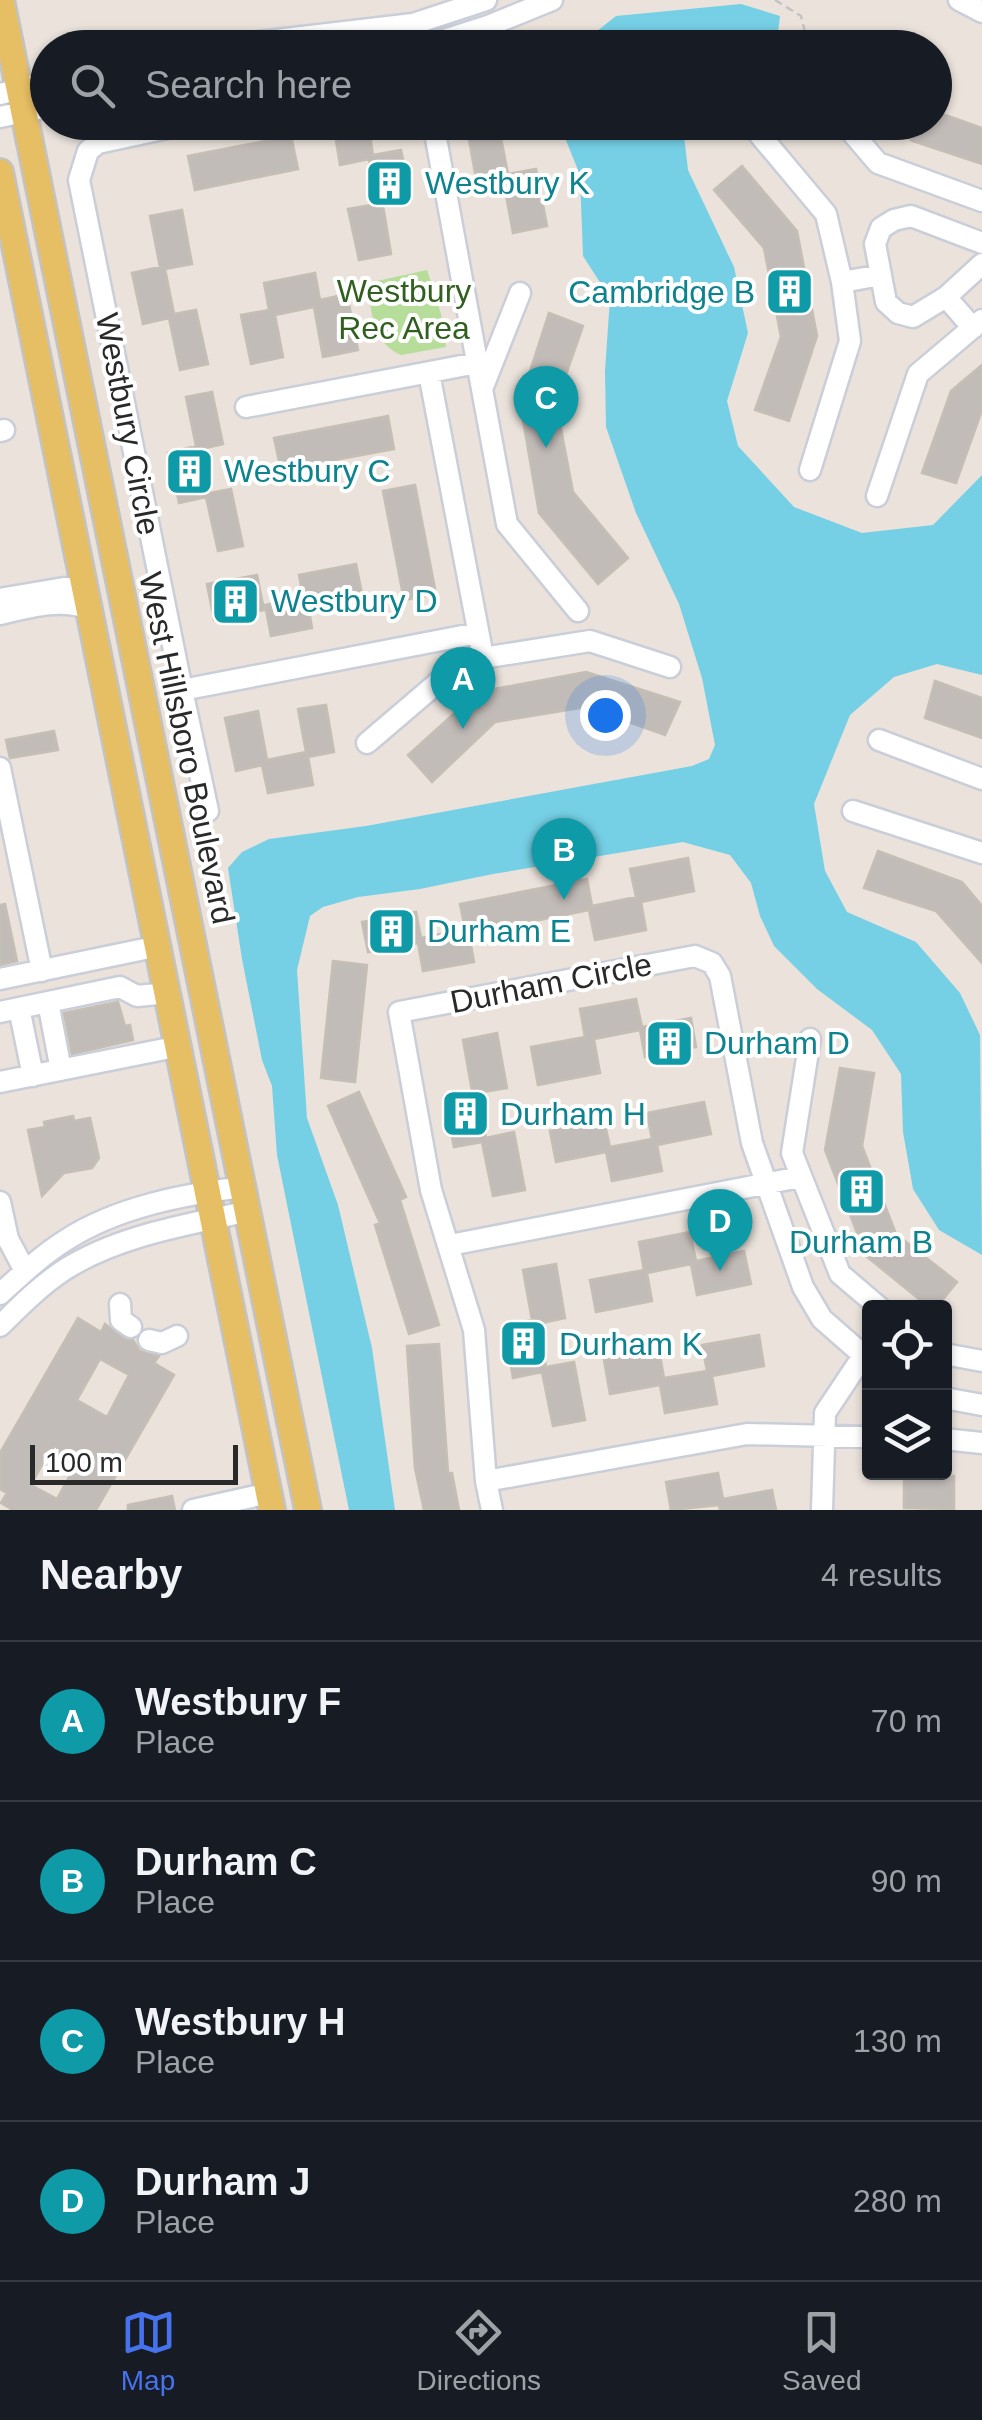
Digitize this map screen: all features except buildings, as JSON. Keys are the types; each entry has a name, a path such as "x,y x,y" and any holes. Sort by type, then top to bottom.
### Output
{"main road":[{"name":"West Hillsboro Boulevard","path":"1,0 18,104 130,628 308,1510"},
{"name":"West Hillsboro Boulevard","path":"0,172 6,237 78,550 271,1502"},
{"path":"78,550 97,567 118,573"},
{"path":"88,599 107,597 130,628"}],"street":[{"path":"362,30 414,24 486,0"},
{"path":"475,30 552,0"},
{"path":"958,0 982,12"},
{"path":"414,24 415,30"},
{"name":"Westbury Circle","path":"112,140 98,143 88,151 79,180 182,690"},
{"path":"437,140 484,365 482,389 508,524 578,612"},
{"path":"764,140 826,214 842,282 850,341 810,470"},
{"path":"859,140 878,164 982,201"},
{"path":"931,224 946,190"},
{"path":"982,243 911,216 880,228 875,244 886,302 898,313 912,317 946,297 982,264"},
{"path":"842,282 881,276"},
{"path":"484,365 520,293"},
{"path":"877,496 918,374 978,324 946,297"},
{"path":"246,407 484,365"},
{"path":"429,373 483,658"},
{"path":"0,599 64,588 88,599"},
{"path":"0,614 40,604 88,599"},
{"path":"208,811 182,690 478,633"},
{"path":"366,742 449,672 483,658 590,641 670,667"},
{"path":"878,740 982,778"},
{"path":"0,768 42,970"},
{"path":"853,811 982,853"},
{"path":"0,979 159,946"},
{"name":"Durham Circle","path":"492,1510 486,1481 474,1330 431,1190 399,1012 669,960 703,957 720,976 752,1143 803,1287 822,1319 862,1355"},
{"path":"33,1076 9,1010 120,987 138,996 168,993"},
{"path":"48,1002 62,1070"},
{"path":"810,1039 792,1153 840,1274 871,1300"},
{"path":"0,1082 180,1046"},
{"path":"450,1245 800,1177"},
{"path":"0,1294 67,1239 100,1223 209,1191 246,1199"},
{"path":"0,1326 34,1293 68,1268 146,1234 214,1219 246,1199"},
{"path":"0,1202 8,1239 26,1270"},
{"path":"120,1304 121,1320 130,1328"},
{"path":"149,1340 162,1343 177,1336"},
{"path":"952,1355 982,1361"},
{"path":"822,1510 824,1413 862,1364"},
{"path":"952,1399 982,1405"},
{"path":"486,1481 747,1434 862,1437"},
{"path":"952,1440 982,1443"},
{"path":"193,1510 271,1502"}],"path":[{"path":"776,0 801,16 804,30"}],"green space":[{"name":"Westbury Rec Area","path":"427,270 441,314 446,347 401,355 391,350 379,334 368,283"}],"water":[{"path":"741,4 780,16 778,30 598,30 616,16"},
{"path":"566,140 685,140 688,170 734,267 748,333 727,401 738,446 794,507 862,533 933,525 982,475 982,675 937,664 894,677 850,715 814,804 825,871 847,912 916,942 960,993 980,1035 982,1255 939,1230 913,1189 903,1132 901,1074 872,1030 817,989 774,946 751,883 730,855 683,842 358,897 323,907 310,916 297,970 307,1118 338,1205 372,1348 395,1510 349,1510 277,1155 272,1086 262,1060 228,868 242,852 269,839 366,826 692,766 709,759 715,745 702,678 679,604 636,513 606,427 610,298 583,256 580,175"}],"place":[{"name":"Westbury K","path":"390,183"},
{"name":"Cambridge B","path":"790,292"},
{"name":"Westbury H","path":"546,448"},
{"name":"Westbury C","path":"189,471"},
{"name":"Westbury D","path":"236,601"},
{"name":"Westbury F","path":"463,729"},
{"name":"Durham C","path":"564,900"},
{"name":"Durham E","path":"392,931"},
{"name":"Durham D","path":"669,1043"},
{"name":"Durham H","path":"465,1114"},
{"name":"Durham B","path":"861,1192"},
{"name":"Durham J","path":"720,1271"},
{"name":"Durham K","path":"524,1344"}]}
